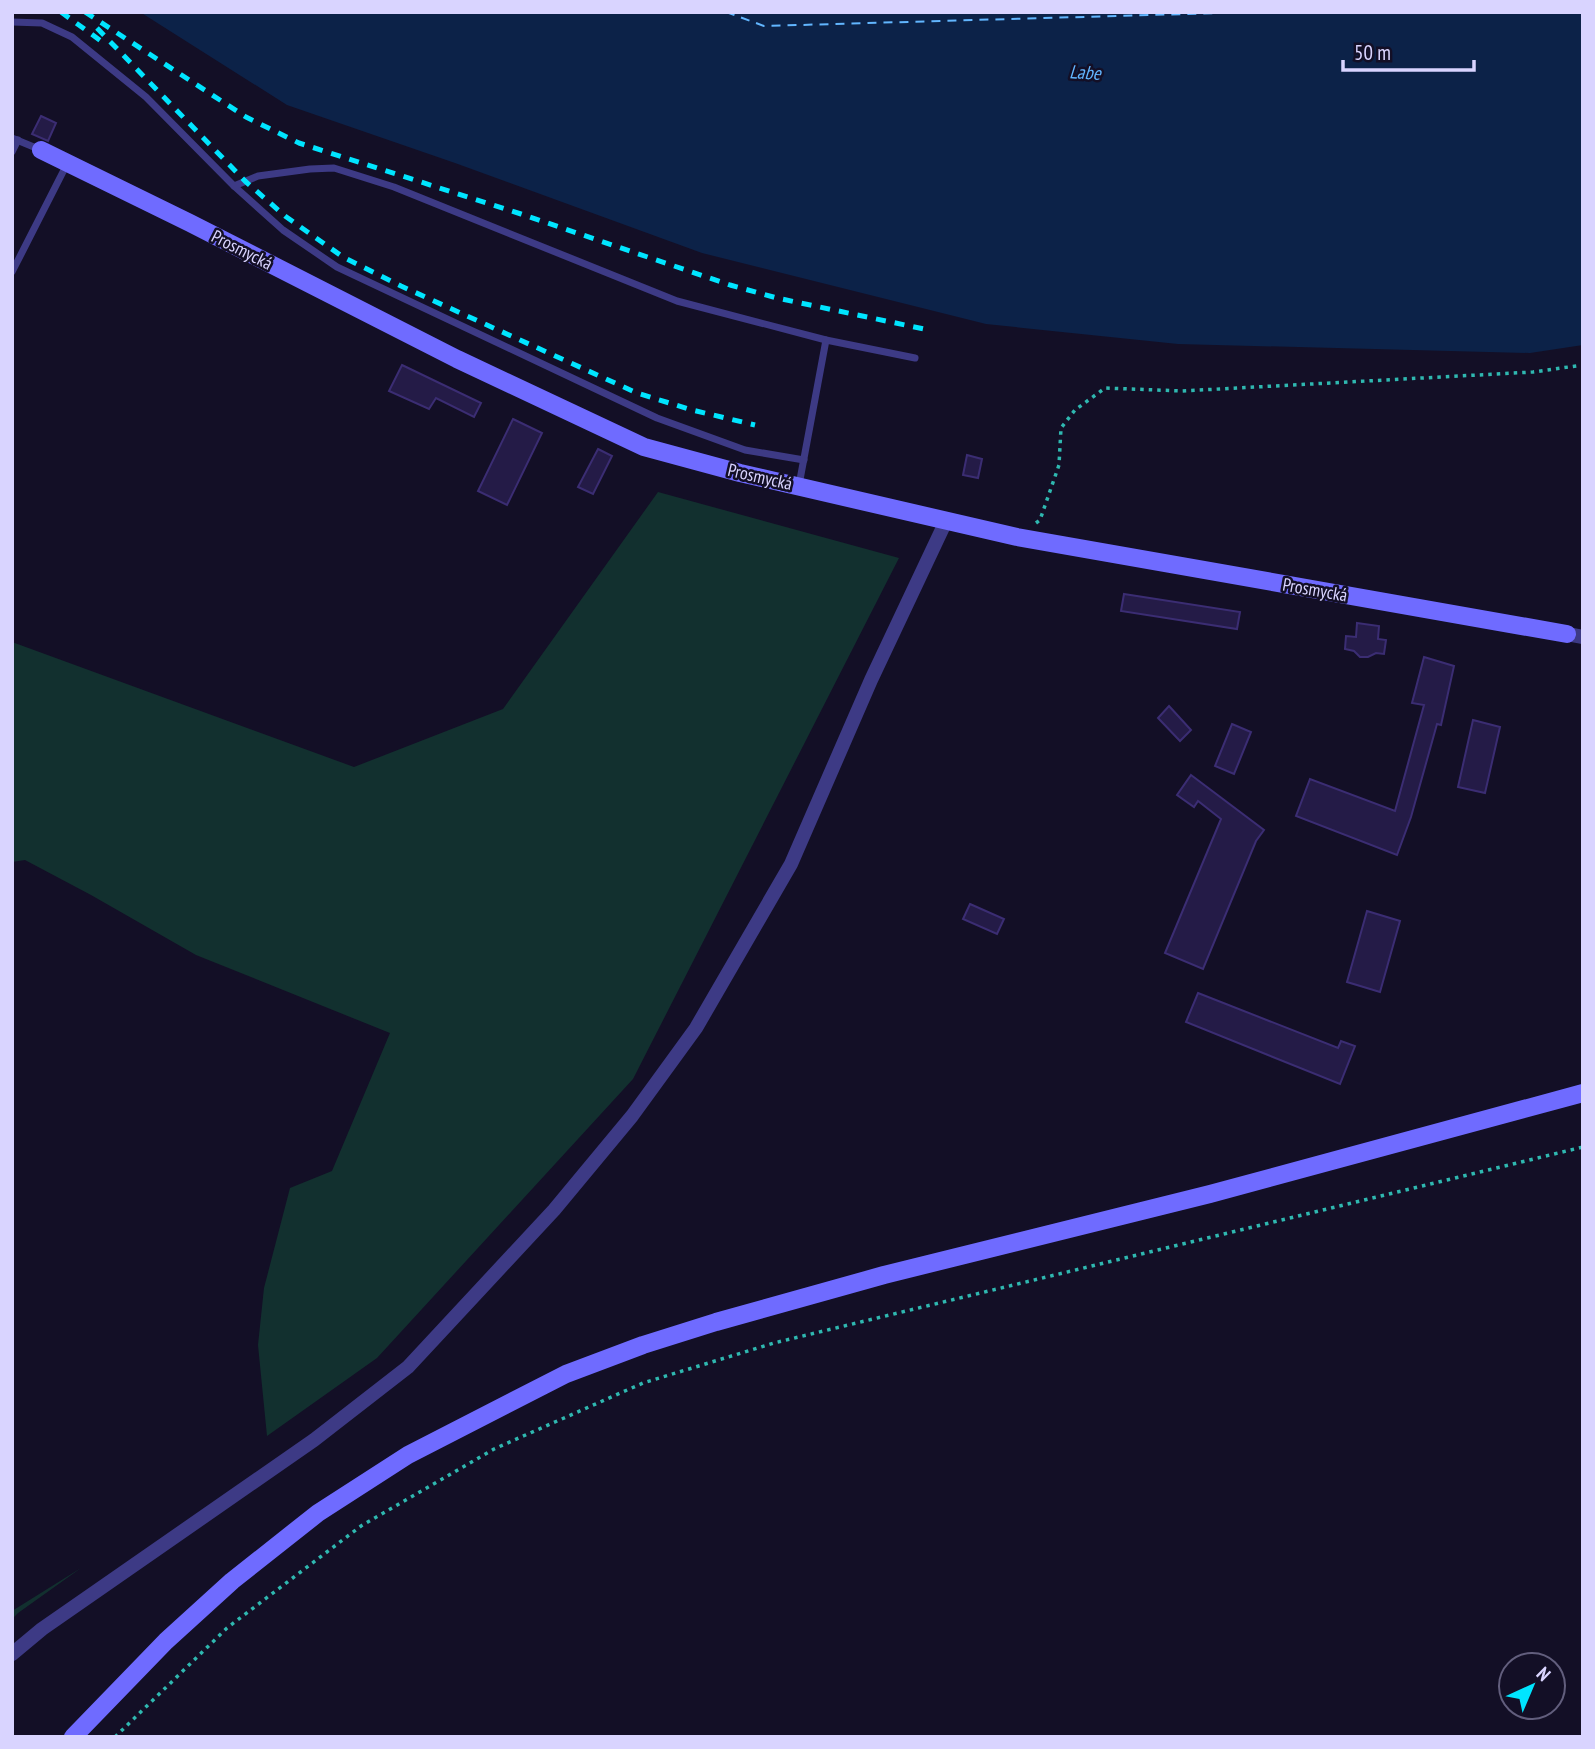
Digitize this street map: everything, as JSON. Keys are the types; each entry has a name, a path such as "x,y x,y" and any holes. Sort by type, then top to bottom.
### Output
{"main road":[{"name":"Prosmycká","path":"41,150 457,359 644,447 740,473 1017,537 1575,636"},
{"path":"73,1737 166,1641 222,1590 318,1513 408,1455 566,1374 704,1326 871,1279 1210,1194 1581,1093"}],"street":[{"path":"12,1654 42,1629 314,1440 408,1367 554,1210 623,1126 696,1028 791,863 871,680 946,521"}],"lane":[{"path":"12,22 42,23 72,37 146,97 234,186 283,230 337,267 657,418 745,450 804,460"},
{"path":"12,152 15,139"},
{"name":"Prosmycká","path":"15,139 41,150"},
{"path":"12,272 67,163"},
{"path":"234,186 258,176 334,168 394,187 677,301 826,340 915,358"},
{"path":"799,486 826,340"}],"path":[{"path":"1017,537 1040,520 1059,465 1061,428 1075,410 1105,388 1182,391 1533,372 1583,365"},
{"path":"115,1737 227,1628 361,1526 494,1449 643,1383 775,1343 1583,1147"}],"green space":[{"path":"658,492 899,558 633,1079 377,1358 267,1436 258,1345 264,1288 290,1188 332,1171 390,1033 196,955 25,860 12,862 12,642 354,767 503,709"},
{"path":"81,1568 18,1613 12,1619 12,1611"}],"water":[{"name":"Labe","path":"140,12 1583,12 1583,345 1530,353 1178,344 986,324 702,253 287,105"}],"building":[{"path":"41,116 56,123 48,141 32,134"},
{"path":"402,365 481,403 474,417 436,398 429,409 389,391"},
{"path":"513,419 542,433 507,505 478,491"},
{"path":"598,449 612,456 593,494 578,487"},
{"path":"967,455 982,459 978,478 963,475"},
{"path":"1124,594 1240,612 1237,629 1121,611"},
{"path":"1357,623 1379,626 1378,639 1386,640 1384,654 1360,657 1354,651 1345,649 1346,636 1356,637"},
{"path":"1424,657 1454,666 1441,725 1437,724 1411,817 1397,855 1296,816 1310,779 1395,811 1424,705 1412,703"},
{"path":"1169,706 1191,730 1180,741 1158,718"},
{"path":"1473,720 1500,727 1485,793 1458,787"},
{"path":"1232,724 1251,732 1234,774 1215,766"},
{"path":"1191,775 1264,830 1256,841 1203,969 1165,953 1221,819 1198,801 1194,807 1177,795"},
{"path":"970,904 1004,919 997,934 963,919"},
{"path":"1367,911 1400,921 1380,992 1347,982"},
{"path":"1198,993 1338,1048 1341,1041 1355,1046 1340,1084 1186,1022"}],"ferry route":[{"path":"726,12 764,26 1256,12"}],"railway":[{"path":"61,12 101,41"},
{"path":"85,12 246,117 299,143 730,285 777,298 924,329"},
{"path":"97,28 245,181 285,216 343,257 637,393 755,425"}]}
